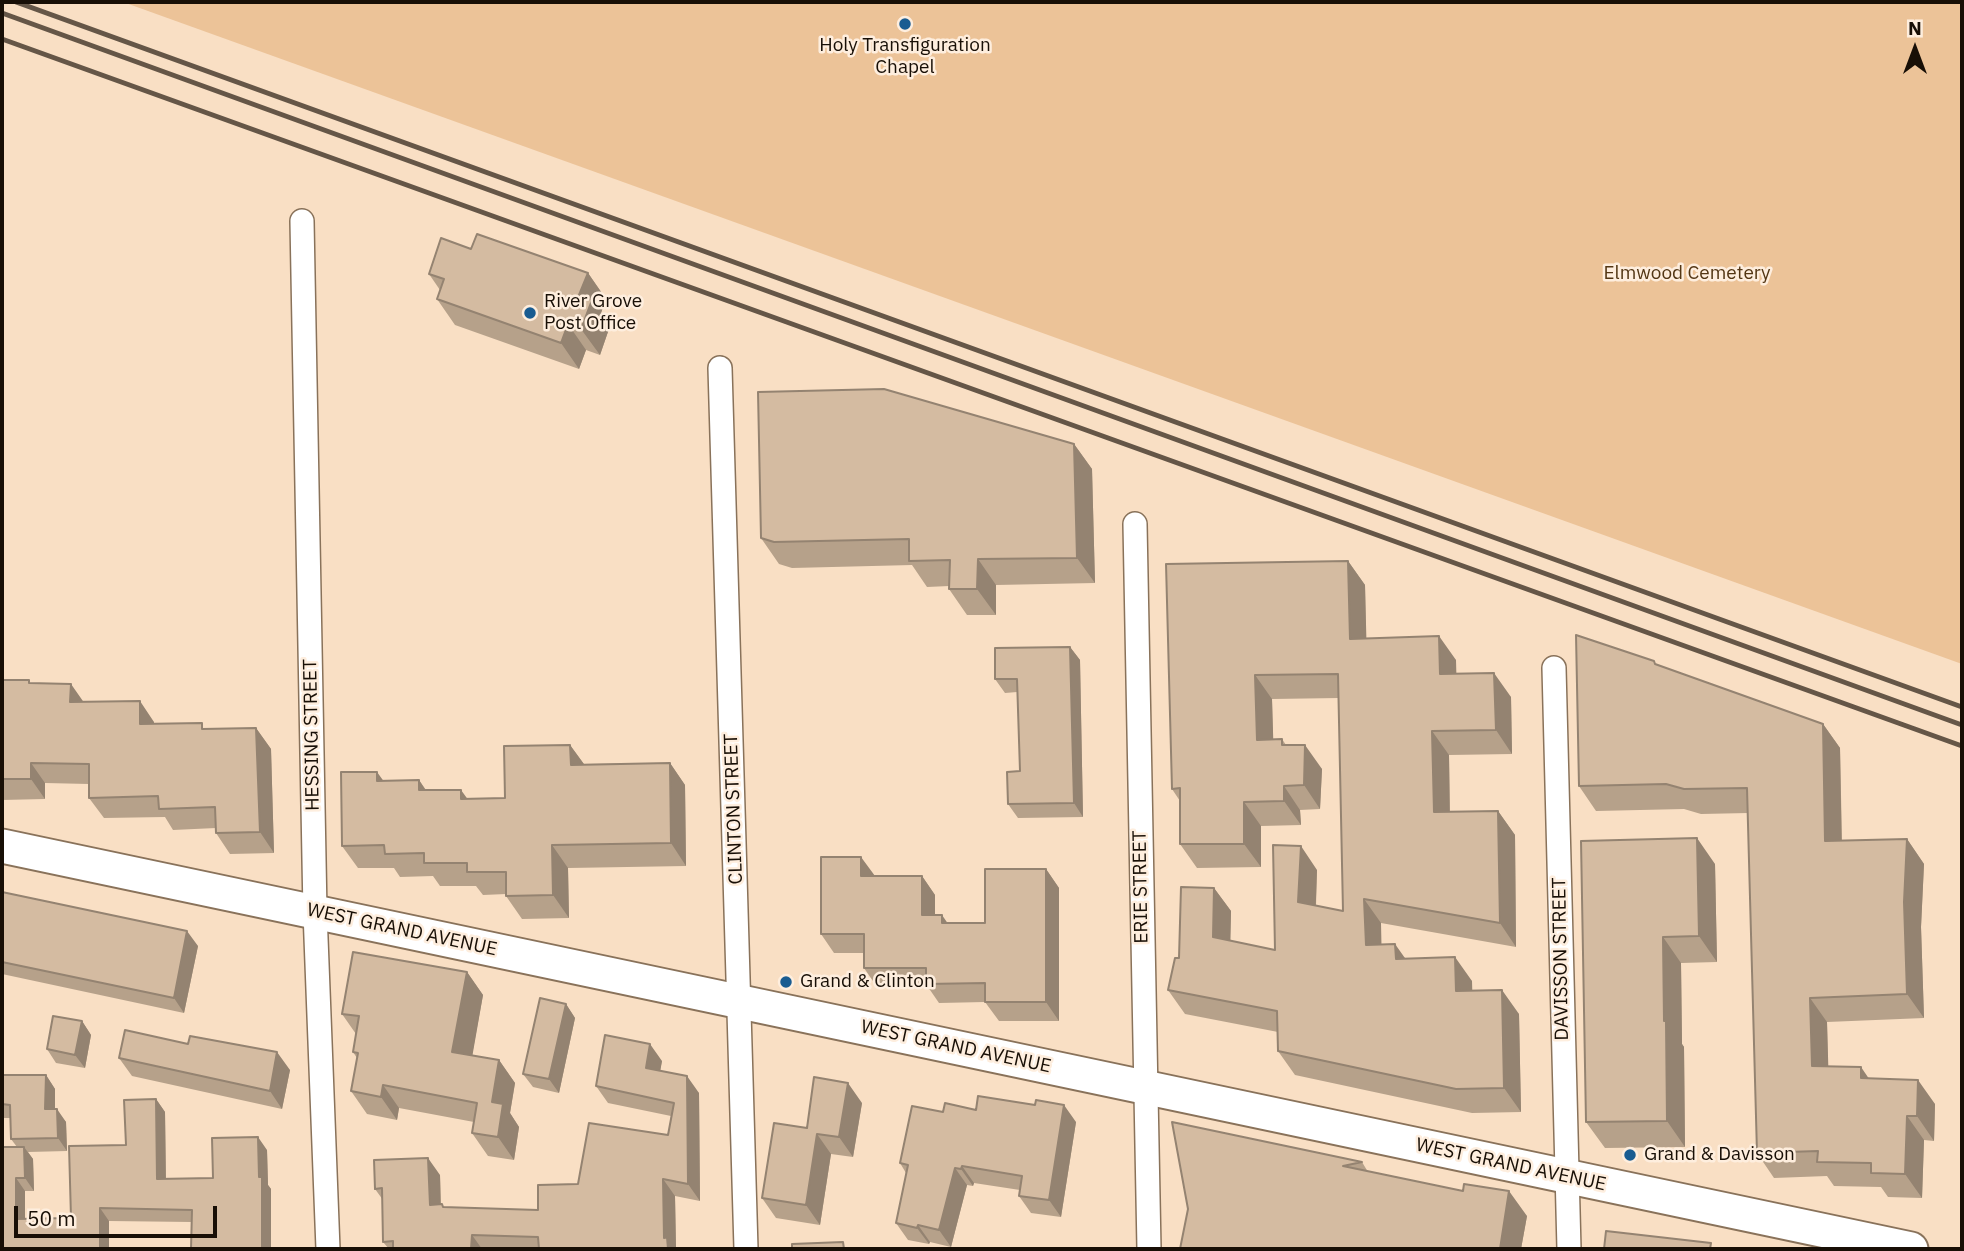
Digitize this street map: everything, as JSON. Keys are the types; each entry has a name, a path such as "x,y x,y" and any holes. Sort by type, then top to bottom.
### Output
{"main road":[{"name":"WEST GRAND AVENUE","path":"2,846 1911,1249"}],"street":[{"name":"HESSING STREET","path":"302,221 315,912 328,1249"},
{"name":"CLINTON STREET","path":"720,368 746,1249"},
{"name":"ERIE STREET","path":"1135,524 1149,1249"},
{"name":"DAVISSON STREET","path":"1554,668 1569,1249"}],"green space":[{"name":"Elmwood Cemetery","path":"123,2 1962,2 1962,664"}],"building":[{"name":"River Grove Post Office","path":"477,234 588,273 579,295 592,300 581,329 568,324 561,343 437,299 444,279 429,274 441,238 471,249"},
{"path":"884,389 1074,444 1077,558 978,559 977,589 949,589 950,560 909,561 909,539 774,542 761,538 758,392"},
{"path":"1348,561 1350,639 1439,636 1440,674 1494,673 1496,730 1432,731 1434,812 1498,811 1500,923 1364,899 1366,945 1395,944 1396,959 1455,957 1456,991 1502,990 1504,1088 1456,1089 1278,1051 1277,1011 1168,990 1175,958 1179,958 1181,887 1214,888 1213,937 1275,950 1273,845 1301,846 1298,902 1343,911 1338,674 1255,675 1257,740 1282,739 1282,745 1305,745 1304,785 1284,786 1284,801 1244,802 1244,844 1180,844 1180,788 1172,789 1166,564"},
{"path":"1576,635 1823,724 1825,841 1907,839 1904,902 1907,994 1810,998 1812,1066 1861,1067 1861,1078 1918,1080 1917,1116 1907,1116 1905,1174 1871,1173 1871,1163 1817,1162 1818,1151 1757,1153 1747,788 1684,789 1666,784 1579,786"},
{"path":"1070,647 1074,803 1008,804 1007,772 1020,771 1017,679 995,679 995,648"},
{"path":"2,680 71,684 70,702 140,701 140,724 202,723 202,729 256,728 260,832 216,833 215,807 159,809 158,796 89,798 89,764 31,763 31,779 2,779"},
{"path":"570,745 571,765 670,763 671,843 552,845 553,895 506,896 506,872 467,872 467,863 424,863 424,853 385,854 384,845 342,846 341,772 377,772 377,781 419,780 419,790 461,790 461,799 505,798 504,746"},
{"path":"1697,838 1699,936 1663,937 1667,1121 1586,1122 1581,841"},
{"path":"821,857 861,857 861,876 922,876 922,915 942,915 942,923 985,923 985,869 1046,869 1046,1002 985,1002 985,983 926,984 926,968 864,968 864,934 821,934"},
{"path":"2,892 187,931 174,998 2,962"},
{"path":"353,952 467,972 452,1052 499,1060 492,1102 503,1104 498,1137 472,1133 477,1103 383,1085 381,1097 351,1091 358,1053 353,1052 359,1016 342,1014"},
{"path":"540,998 566,1004 549,1079 523,1074"},
{"path":"53,1016 82,1021 75,1055 47,1049"},
{"path":"125,1030 188,1044 190,1036 277,1052 270,1091 119,1058"},
{"path":"605,1035 650,1044 646,1068 687,1076 688,1184 663,1179 664,1238 667,1237 668,1249 539,1249 538,1237 472,1235 471,1249 393,1249 393,1241 383,1242 382,1188 375,1189 374,1160 428,1158 430,1205 538,1210 538,1185 578,1184 589,1123 668,1135 674,1103 596,1086"},
{"path":"2,1075 46,1075 45,1109 57,1109 58,1138 11,1139 10,1105 2,1104"},
{"path":"814,1077 848,1083 839,1137 817,1134 806,1205 762,1198 774,1123 807,1128"},
{"path":"978,1096 1035,1105 1036,1100 1064,1105 1049,1200 1019,1196 1022,1176 962,1166 961,1169 955,1168 939,1230 896,1223 908,1165 900,1163 912,1106 943,1112 945,1103 976,1110"},
{"path":"156,1099 157,1179 213,1178 212,1138 258,1137 259,1177 262,1177 262,1249 191,1249 192,1210 100,1208 100,1249 2,1249 2,1147 24,1147 25,1178 16,1178 16,1219 71,1218 69,1146 126,1145 124,1100"},
{"path":"1172,1122 1362,1162 1343,1166 1463,1191 1464,1184 1509,1191 1500,1249 1180,1249 1188,1209"},
{"path":"1606,1231 1711,1243 1710,1249 1604,1249"},
{"path":"843,1242 844,1249 792,1249 792,1244"}],"railway":[{"path":"16,2 1962,707"},
{"path":"2,13 1962,725"},
{"path":"2,39 1962,746"}],"place":[{"name":"Holy Transfiguration Chapel","path":"905,24"},
{"name":"River Grove Post Office","path":"530,313"},
{"name":"Grand & Clinton","path":"786,982"},
{"name":"Grand & Davisson","path":"1630,1155"}]}
